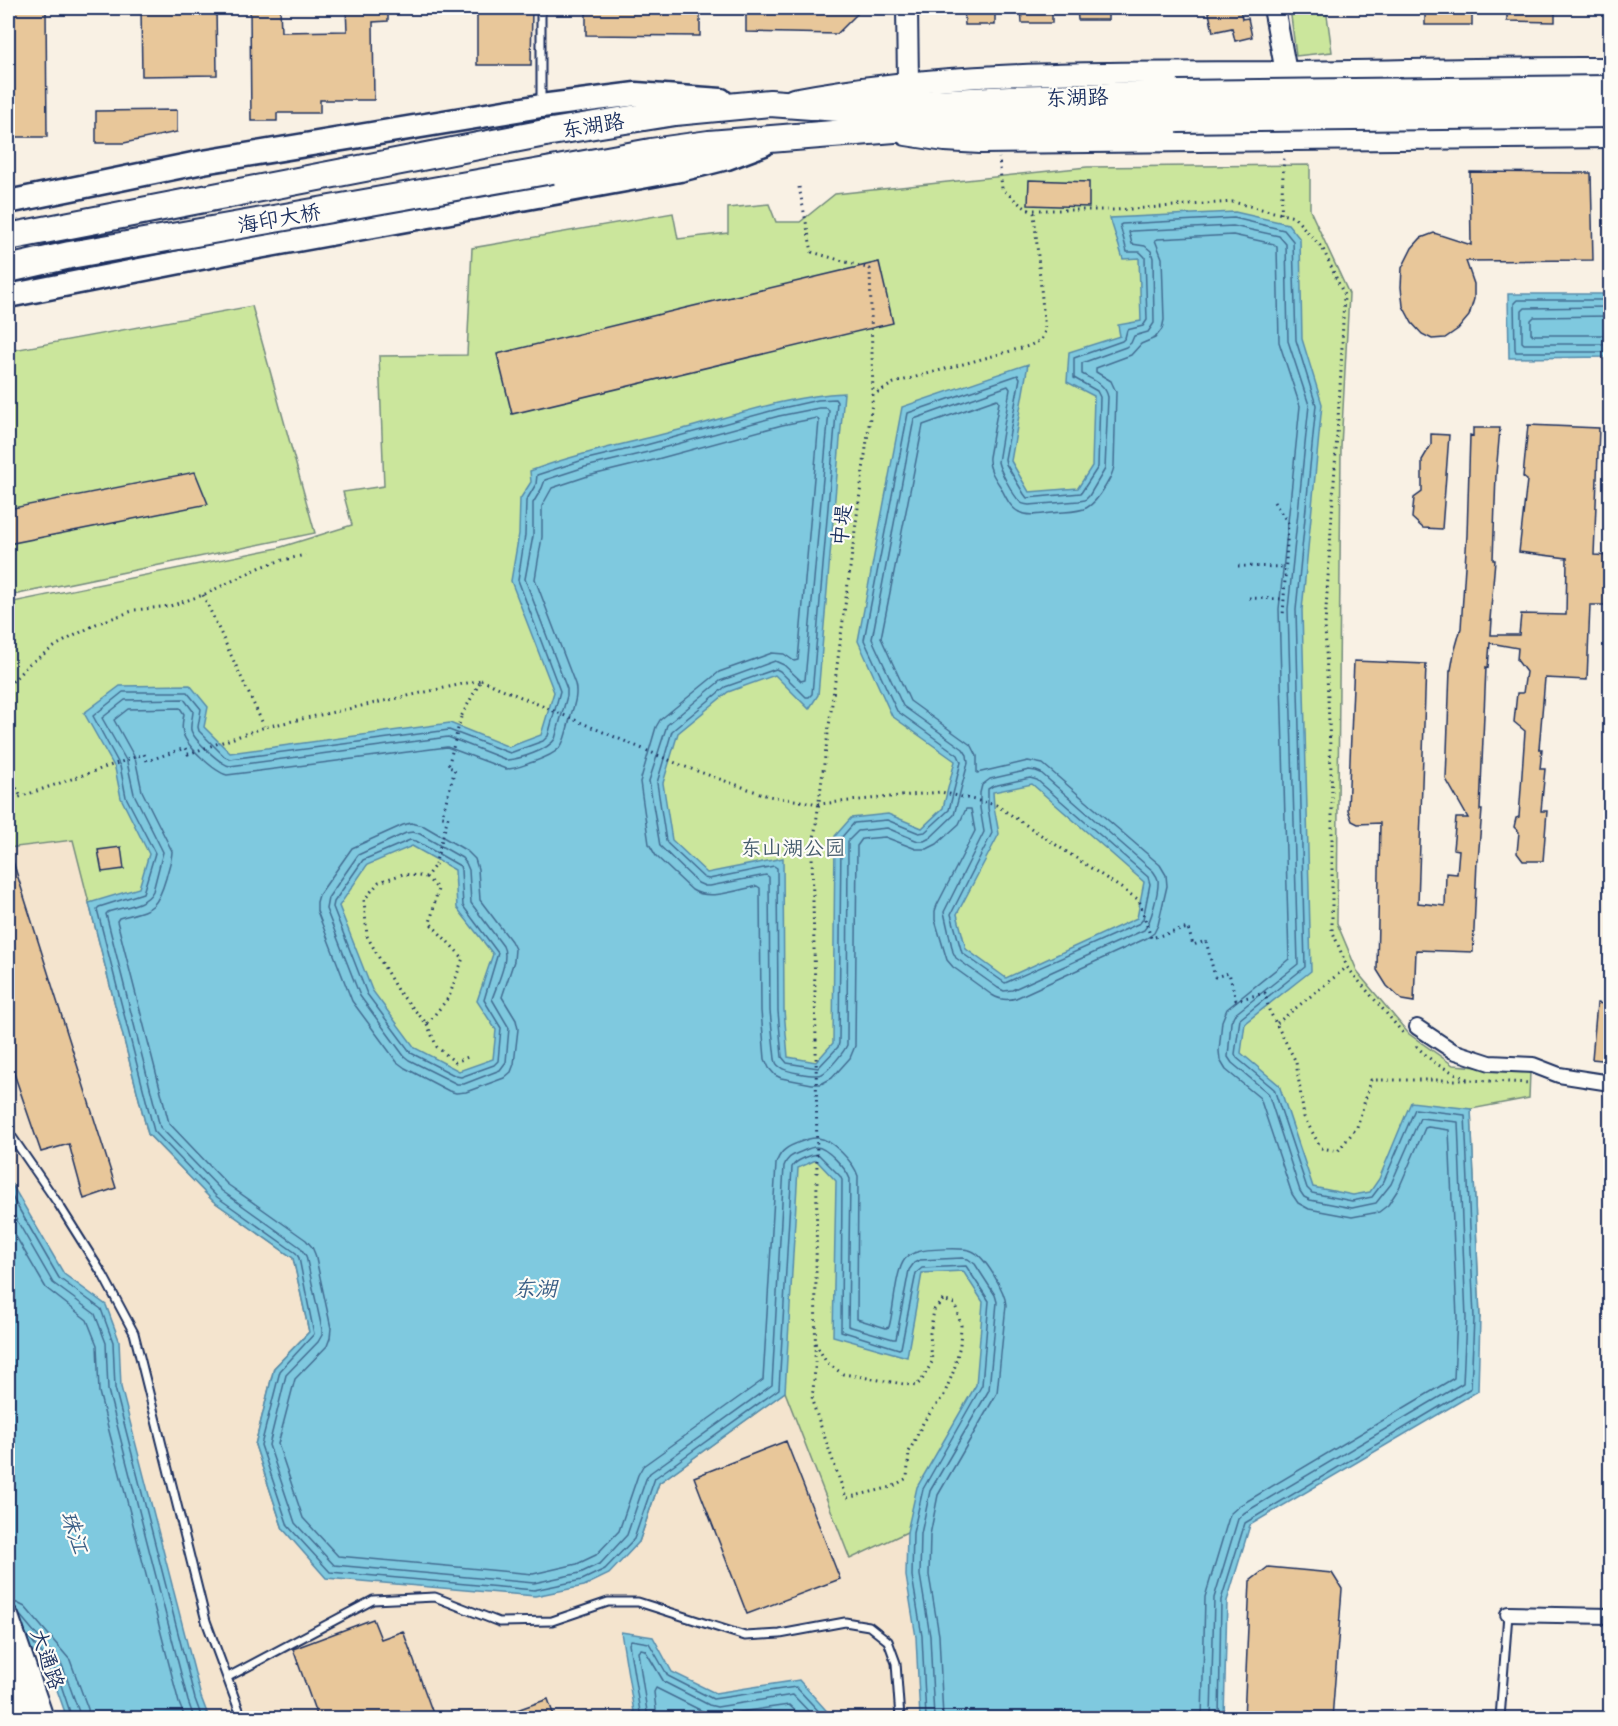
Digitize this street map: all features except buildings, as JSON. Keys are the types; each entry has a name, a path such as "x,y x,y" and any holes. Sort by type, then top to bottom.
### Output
{"highway":[{"name":"东湖路","path":"552,170 710,144 1177,107 1611,89"},
{"name":"东湖路","path":"545,133 675,112 770,103 839,108 1020,99 1177,107 1611,114"},
{"name":"海印大桥","path":"8,237 545,133"},
{"name":"海印大桥","path":"8,268 70,255 552,170"}],"main road":[{"path":"907,8 908,82"},
{"path":"1274,8 1286,72"},
{"path":"1583,138 1593,128 1600,111 1600,101 1594,80 1584,68"},
{"path":"8,202 202,162 541,106 636,94 770,103 847,89 908,82 1105,72 1611,68"},
{"path":"886,131 945,141 981,142 1611,137"},
{"path":"8,296 236,251 680,170 727,158 778,139"},
{"name":"大通路","path":"8,1617 44,1719"},
{"name":"大通路","path":"8,1671 23,1719"}],"street":[{"path":"1417,1027 1453,1051 1490,1063 1533,1065 1559,1075 1611,1083"},
{"path":"1508,1614 1611,1616"}],"lane":[{"path":"541,8 541,106"},
{"path":"8,1131 103,1275 134,1333 206,1620 242,1719"},
{"path":"228,1677 373,1600 435,1598 499,1622 552,1621 608,1602 638,1602 745,1636 780,1634 845,1622 869,1626 888,1641 896,1663 900,1719"},
{"path":"1500,1719 1508,1614"}],"path":[{"path":"1281,214 1283,140"},
{"path":"873,395 894,383 1029,346 1041,340 1045,332 1034,213 1002,189 999,153"},
{"name":"中堤","path":"800,187 812,252 870,269 873,395 812,854 817,1178 812,1401 846,1498 892,1487 907,1478 909,1452 924,1421 944,1395 954,1370 960,1345 961,1325 955,1304 943,1300 934,1310 930,1333 932,1362 916,1386 843,1374 827,1363 815,1343"},
{"path":"1028,210 1116,210 1233,202 1294,217 1323,249 1344,295 1325,625 1332,796 1332,930 1347,968 1404,1034"},
{"path":"1274,502 1288,523 1283,617"},
{"path":"8,686 29,664 57,645 96,624 135,610 170,606 203,595 261,567 305,555"},
{"path":"1238,566 1286,567"},
{"path":"203,595 265,727"},
{"path":"1249,598 1284,599"},
{"path":"426,877 435,865 448,817 442,816 455,769 448,767 461,717 481,680"},
{"path":"8,801 144,754 147,761 185,748 188,754 265,727 481,680 683,766 768,796 819,804 941,792 996,806 1139,900 1151,938 1188,928 1192,945 1206,941 1215,976 1230,973 1236,1000 1265,993 1269,1010 1296,1062 1304,1117 1322,1148 1338,1151 1357,1127 1371,1080 1469,1080 1530,1083"},
{"path":"8,772 21,797"},
{"path":"427,1024 449,997 463,958 430,923 438,889 426,877 403,874 379,882 364,900 366,936 397,990 427,1024 437,1047 455,1062 471,1056"},
{"path":"1277,1023 1347,968"},
{"path":"1412,1042 1436,1064 1469,1080"}],"shaded area":[{"path":"73,840 148,1134 213,1201 293,1258 309,1332 274,1368 326,1578 535,1596 584,1586 639,1543 659,1483 785,1392 850,1559 907,1532 906,1576 916,1637 920,1718 209,1718 201,1697 121,1387 119,1340 106,1305 64,1274 8,1178 8,848"}],"green space":[{"path":"1290,8 1326,8 1332,52 1296,56"},
{"name":"东湖","path":"1310,165 1310,210 1349,294 1341,447 1337,923 1358,973 1409,1034 1453,1065 1530,1071 1529,1098 1471,1109 1480,1318 907,1532 850,1559 785,1392 659,1483 639,1542 283,1529 255,1445 274,1368 309,1332 293,1258 213,1201 148,1134 73,840 8,848 8,603 278,548 352,525 343,492 384,486 379,356 467,355 472,248 673,213 678,239 728,233 728,208 769,204 776,222 800,222 835,194 1087,167"},
{"path":"252,306 315,533 8,596 8,351"}],"water":[{"name":"东湖","path":"1235,212 1288,224 1300,239 1302,339 1322,404 1302,610 1311,971 1245,1023 1241,1053 1279,1085 1313,1187 1353,1195 1370,1192 1379,1179 1411,1102 1471,1109 1480,1318 1478,1391 1250,1525 1227,1601 1224,1718 920,1718 916,1637 906,1576 907,1532 917,1487 976,1385 983,1302 963,1271 922,1273 907,1357 833,1336 836,1181 816,1160 798,1168 785,1392 659,1483 639,1542 609,1574 584,1586 535,1596 326,1578 283,1529 255,1445 274,1368 309,1332 293,1258 213,1201 148,1134 89,903 139,888 149,854 121,798 115,768 84,713 120,686 190,685 208,707 204,727 230,753 450,723 509,747 541,735 554,692 511,581 519,534 520,499 531,482 530,471 584,454 759,408 801,398 844,393 818,695 809,709 775,675 728,692 678,733 663,783 672,840 707,873 783,858 784,1010 788,1057 816,1062 833,1043 835,836 851,818 888,814 922,828 943,808 955,761 892,716 858,641 902,407 1028,364 1011,461 1029,492 1078,488 1092,466 1094,396 1067,382 1069,352 1120,336 1118,325 1141,321 1139,258 1123,259 1110,218","holes":["1032,784 1144,882 1137,918 1006,978 966,949 957,914 999,834 993,792","412,846 455,870 457,908 493,954 477,1001 496,1030 493,1059 459,1071 415,1048 372,990 339,906 367,865"]},
{"path":"1508,294 1610,294 1610,357 1509,358"},
{"name":"珠江","path":"8,1178 64,1274 106,1305 119,1340 121,1387 201,1697 209,1718 67,1718 51,1673 8,1621"},
{"path":"621,1632 653,1637 672,1672 715,1693 799,1680 833,1718 635,1718"}],"park label":[{"name":"东山湖公园","path":"793,847"}]}
